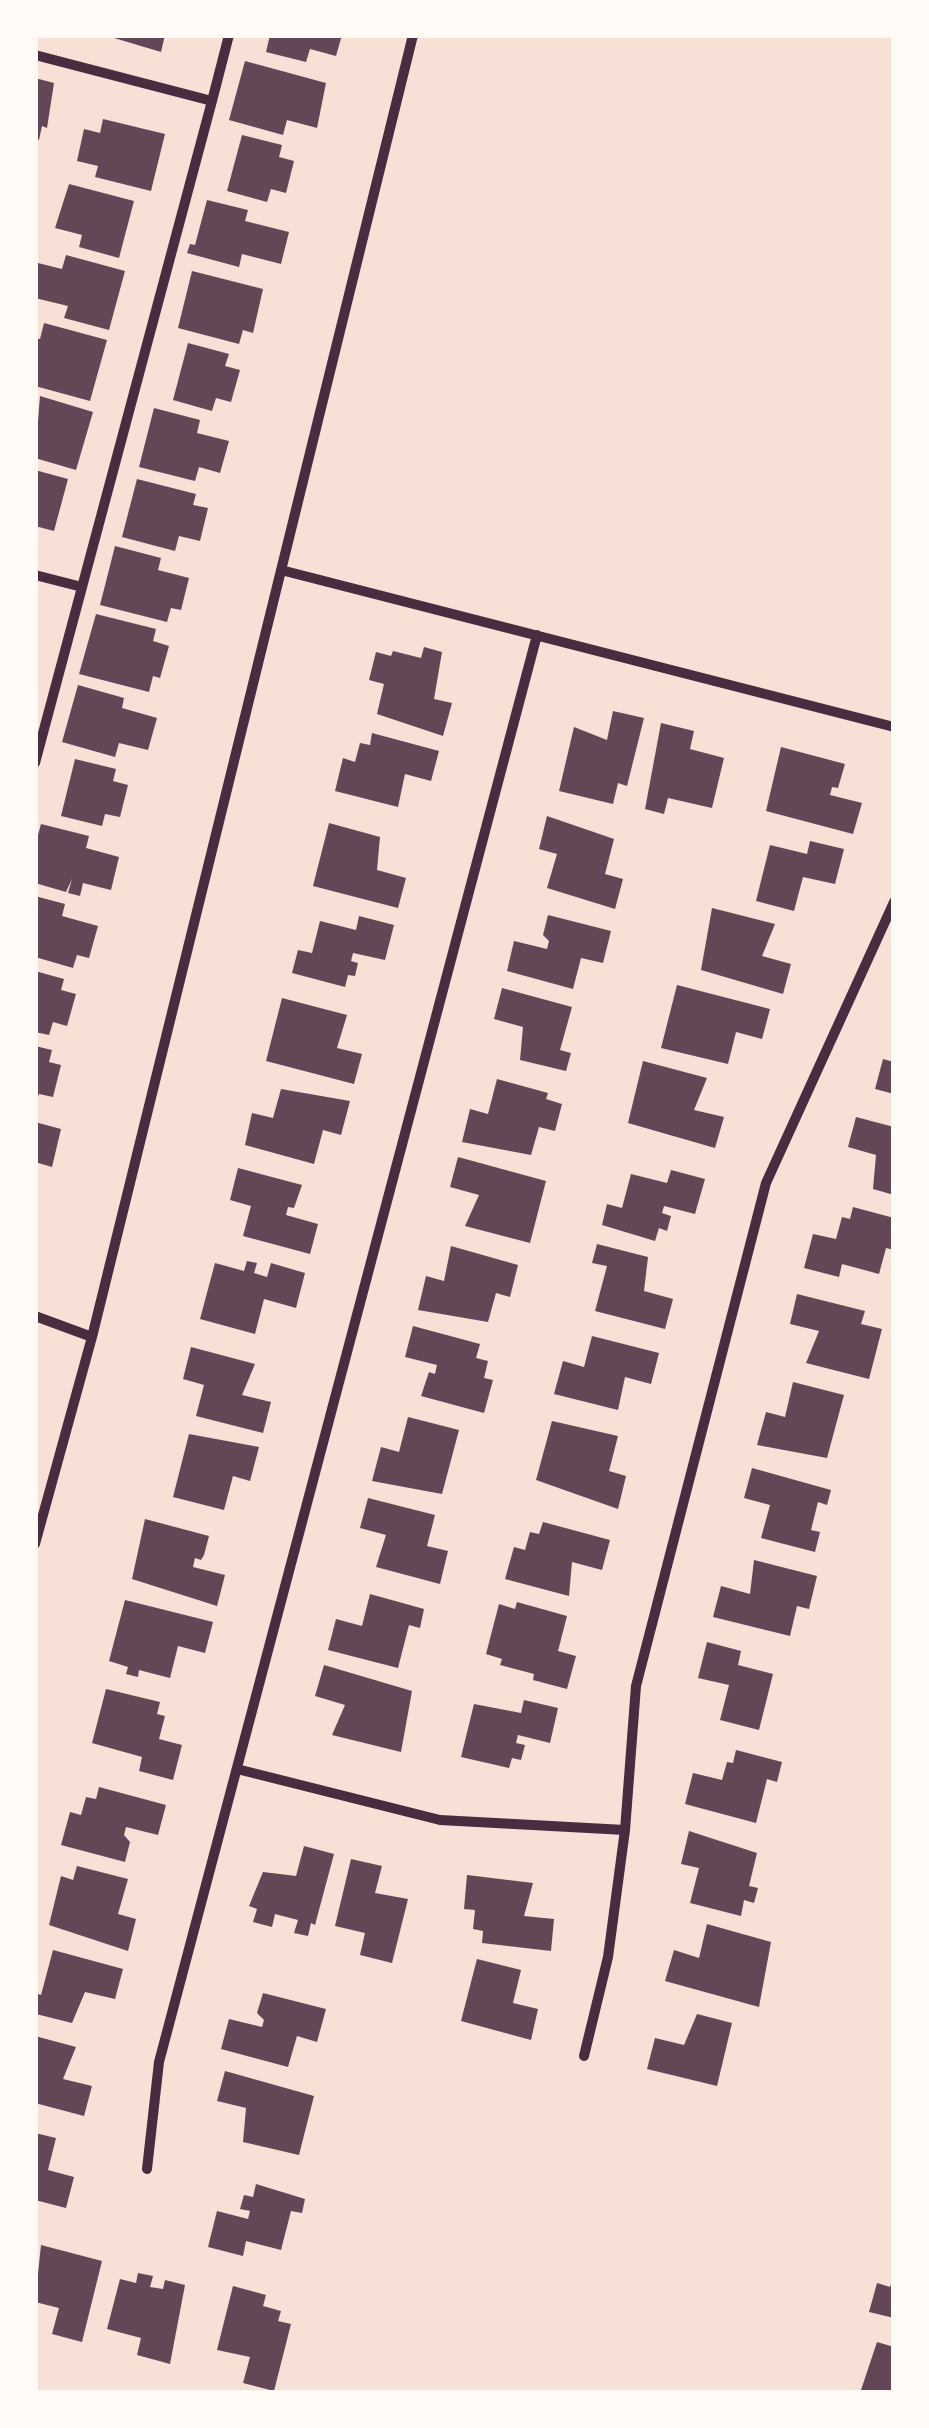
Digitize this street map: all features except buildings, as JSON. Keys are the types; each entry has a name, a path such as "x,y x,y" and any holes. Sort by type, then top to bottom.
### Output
{"street":[{"path":"35,762 229,35"},
{"path":"35,1544 92,1337 413,35"},
{"path":"35,54 212,100"},
{"path":"281,570 894,727"},
{"path":"35,574 82,586"},
{"path":"148,2170 159,2062 537,635"},
{"path":"584,2056 608,1957 626,1830 636,1686 766,1183 894,902"},
{"path":"35,1316 92,1337"},
{"path":"237,1769 440,1820 626,1830"}]}
